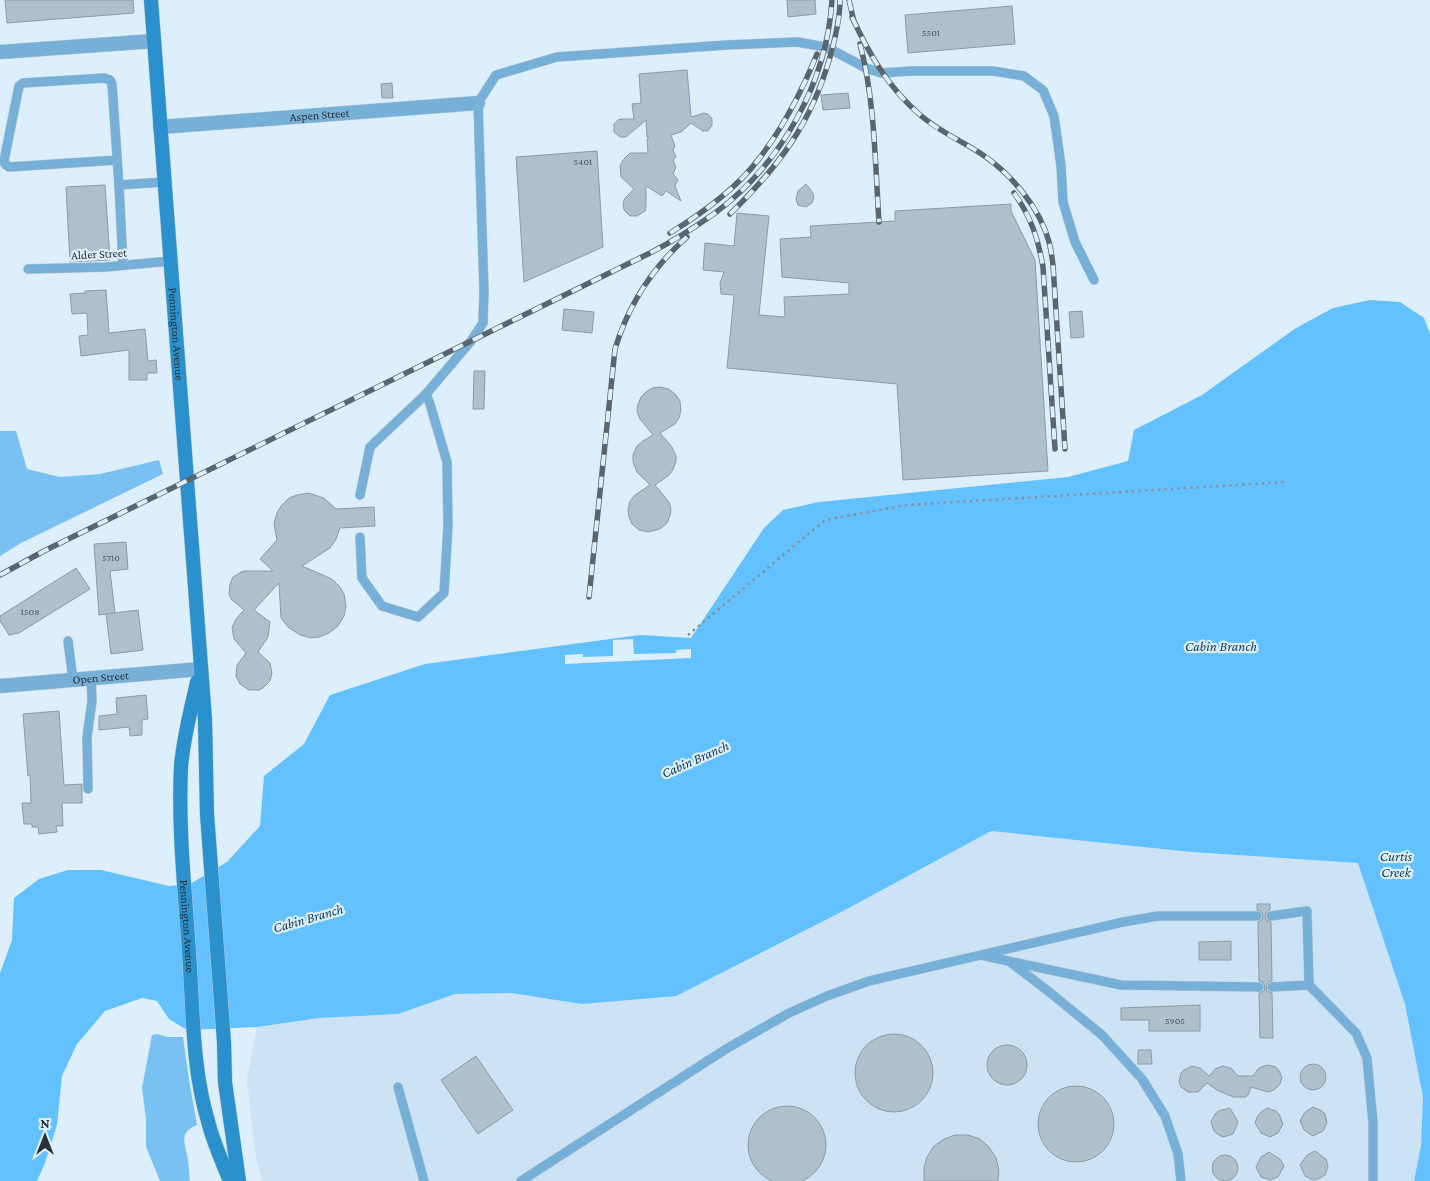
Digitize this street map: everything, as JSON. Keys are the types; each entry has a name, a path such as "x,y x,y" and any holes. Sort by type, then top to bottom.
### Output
{"main road":[{"name":"Pennington Avenue","path":"150,0 205,720 207,814 224,1042 225,1082 239,1181"},
{"name":"Pennington Avenue","path":"201,669 188,720 182,766 182,860 195,1044 200,1084 207,1120 230,1181"}],"street":[{"path":"0,52 154,41"},
{"name":"Aspen Street","path":"160,127 478,104"},
{"name":"Open Street","path":"0,686 201,669"}],"lane":[{"path":"360,495 370,446 426,394 471,341 483,323 484,291 478,104 496,75 557,57 797,42 832,50 866,68 882,73 993,71 1024,76 1043,90 1054,116 1061,166 1063,202 1075,242 1094,280"},
{"path":"117,160 9,167 5,164 4,161 19,86 23,83 104,78 110,80 112,84 124,265"},
{"path":"118,185 164,182"},
{"name":"Alder Street","path":"28,269 170,261"},
{"path":"360,537 362,578 382,606 418,617 444,592 448,526 447,462 426,394"},
{"path":"68,641 73,680"},
{"path":"88,789 87,737 92,701 91,678"},
{"path":"1271,916 1307,911 1309,985 1356,1033 1367,1058 1373,1123 1373,1181"},
{"path":"521,1181 726,1049 789,1013 827,996 869,981 1123,922 1158,916 1257,916"},
{"path":"980,955 1121,985 1259,987"},
{"path":"1008,961 1102,1035 1142,1079 1164,1116 1178,1154 1181,1181"},
{"path":"1272,987 1309,985"},
{"path":"398,1087 424,1181"}],"path":[{"path":"688,635 825,520 907,504 1285,482"}],"shaded area":[{"path":"0,431 16,431 27,469 60,477 100,474 159,460 163,474 21,543 0,556"},
{"path":"991,831 1191,852 1358,863 1405,1004 1423,1097 1421,1146 1414,1181 262,1181 255,1152 247,1080 257,1027 319,1018 398,1014 455,994 511,993 582,1004"},
{"path":"157,1034 168,1037 183,1037 197,1125 187,1132 184,1140 190,1181 160,1181 146,1147 146,1119 142,1088 152,1035"}],"water":[{"name":"Cabin Branch","path":"1370,300 1400,302 1424,318 1430,334 1430,1181 1414,1181 1421,1146 1423,1097 1405,1004 1358,863 1191,852 991,831 845,910 676,996 582,1004 511,993 455,994 398,1014 319,1018 257,1027 187,1030 169,1019 157,1001 142,998 105,1011 77,1044 62,1076 57,1125 37,1181 0,1181 0,973 12,940 14,898 39,879 68,870 101,870 169,886 190,884 227,862 260,826 264,776 304,744 330,695 425,664 640,635 691,638 764,528 783,510 819,502 1068,477 1128,461 1134,430 1202,395 1296,328 1333,308"}],"pier":[{"path":"633,639 634,654 676,653 676,650 691,649 691,658 565,664 565,655 583,654 583,657 613,656 613,640"}],"building":[{"path":"5,0 133,0 134,13 7,23"},
{"path":"787,0 815,0 816,14 788,17"},
{"path":"1012,6 1015,44 908,53 905,15"},
{"path":"687,70 691,117 704,113 708,114 712,119 712,125 708,131 703,131 691,123 681,132 671,135 676,157 673,160 676,167 673,174 678,180 675,186 681,201 666,191 662,196 646,186 645,211 637,216 630,216 624,210 623,203 625,198 634,189 621,177 620,166 630,153 648,153 647,139 649,137 647,137 646,120 626,137 620,137 614,132 614,124 621,119 634,119 632,104 641,103 639,74"},
{"path":"392,83 393,98 382,98 381,84"},
{"path":"848,93 850,108 823,110 821,95"},
{"path":"597,151 603,247 524,282 516,157"},
{"path":"806,184 814,197 812,203 806,207 798,205 796,199 798,191"},
{"path":"105,185 110,260 70,262 66,187"},
{"path":"1011,204 1011,211 1035,260 1048,471 903,480 897,384 727,368 734,295 721,294 720,283 724,272 703,270 705,243 734,246 737,213 769,216 759,315 785,317 784,297 849,294 849,283 782,277 780,239 811,237 810,226 895,221 895,211"},
{"path":"106,290 109,333 145,329 148,361 156,360 157,373 147,373 147,380 129,380 129,350 81,356 79,336 88,335 87,313 72,314 70,294"},
{"path":"564,309 594,312 592,333 562,330"},
{"path":"1082,311 1084,337 1071,338 1069,312"},
{"path":"474,371 485,371 484,409 473,409"},
{"path":"652,388 669,389 676,395 680,401 681,411 675,424 660,433 672,447 676,456 673,470 655,485 669,502 670,516 667,523 660,529 648,532 639,530 632,524 628,510 630,501 635,495 650,485 637,472 633,462 633,455 637,446 653,435 640,419 637,412 638,404 646,392"},
{"path":"308,493 324,498 336,509 374,507 375,526 340,528 330,548 302,566 332,579 344,594 346,606 344,616 338,626 329,633 311,638 300,635 288,627 281,618 279,583 254,610 270,622 268,637 258,652 270,663 272,673 270,681 263,688 249,690 240,684 236,676 237,665 246,653 234,639 232,628 236,619 244,610 231,599 229,594 230,584 233,577 243,571 273,571 260,559 277,540 274,524 277,513 289,498"},
{"path":"126,542 128,569 110,571 115,613 99,615 94,544"},
{"path":"76,568 90,589 19,633 9,635 0,621 0,616"},
{"path":"138,610 143,650 111,654 106,614"},
{"path":"146,695 148,719 142,720 142,735 130,736 129,727 99,730 99,716 117,714 116,698"},
{"path":"59,711 64,785 82,784 82,803 62,803 63,826 56,826 57,832 39,834 38,827 32,827 32,824 24,824 22,803 31,803 30,775 28,776 23,714"},
{"path":"1257,904 1270,904 1270,910 1267,911 1265,916 1266,920 1271,922 1272,981 1268,982 1266,987 1267,991 1272,993 1273,1038 1260,1038 1259,993 1264,991 1265,987 1263,982 1259,981 1258,922 1262,920 1263,916 1261,911 1257,910"},
{"path":"1231,941 1231,960 1199,960 1199,942"},
{"path":"1200,1005 1200,1031 1149,1031 1149,1020 1121,1020 1121,1008"},
{"path":"894,1034 909,1037 926,1051 930,1058 933,1073 930,1088 916,1105 909,1109 894,1112 879,1109 862,1095 858,1088 855,1073 858,1058 872,1041 879,1037"},
{"path":"1011,1045 1018,1048 1024,1054 1027,1065 1026,1073 1018,1082 1011,1085 1003,1085 996,1082 988,1073 987,1061 990,1054 999,1046"},
{"path":"1138,1050 1151,1050 1152,1064 1138,1064"},
{"path":"476,1056 513,1110 478,1134 441,1080"},
{"path":"1313,1064 1322,1068 1326,1077 1322,1086 1313,1090 1304,1086 1300,1077 1304,1068"},
{"path":"1267,1065 1276,1067 1279,1071 1282,1077 1280,1084 1274,1090 1268,1092 1251,1087 1248,1095 1245,1097 1233,1097 1207,1083 1198,1092 1188,1092 1181,1087 1179,1082 1181,1073 1192,1066 1200,1068 1209,1076 1215,1069 1223,1066 1231,1068 1238,1076 1253,1076 1259,1068"},
{"path":"1076,1086 1090,1089 1103,1097 1111,1110 1114,1124 1111,1138 1103,1151 1090,1159 1076,1162 1062,1159 1049,1151 1041,1138 1038,1124 1041,1110 1049,1097 1062,1089"},
{"path":"787,1106 802,1109 819,1123 823,1130 826,1145 823,1160 809,1177 802,1181 787,1184 772,1181 755,1167 751,1160 748,1145 751,1130 765,1113 772,1109"},
{"path":"1313,1107 1325,1114 1327,1123 1323,1131 1313,1136 1304,1130 1300,1121 1305,1112"},
{"path":"1230,1108 1238,1122 1233,1134 1223,1137 1214,1131 1211,1122 1218,1111"},
{"path":"1267,1108 1279,1114 1283,1124 1278,1133 1270,1137 1261,1133 1255,1123 1260,1113"},
{"path":"955,1135 968,1135 980,1139 989,1147 996,1158 999,1170 998,1181 924,1181 924,1168 927,1157 934,1146 944,1139"},
{"path":"1315,1151 1326,1159 1328,1167 1325,1175 1313,1180 1305,1176 1300,1165 1307,1155"},
{"path":"1269,1152 1280,1159 1284,1166 1278,1177 1270,1180 1261,1177 1256,1167 1261,1157"},
{"path":"1225,1155 1234,1159 1238,1168 1234,1177 1225,1181 1216,1177 1212,1168 1216,1159"}],"railway":[{"path":"0,575 44,551 650,253 707,219 739,193 760,171 780,146 796,119 810,91 821,61 828,31 832,0"},
{"path":"730,214 764,179 791,143 803,123 813,103 830,57 838,22 840,0"},
{"path":"849,0 854,22"},
{"path":"852,17 880,69 908,104 934,126 983,155 1004,172 1024,193 1045,229 1053,265 1065,449"},
{"path":"860,44 872,110 879,222"},
{"path":"670,233 694,218 717,200 749,171 776,135 805,82 817,54"},
{"path":"1014,193 1033,228 1043,267 1055,449"},
{"path":"589,597 615,349 620,333 643,288 663,261 687,237"}],"water label":[{"name":"Curtis Creek","path":"1396,864"}]}
